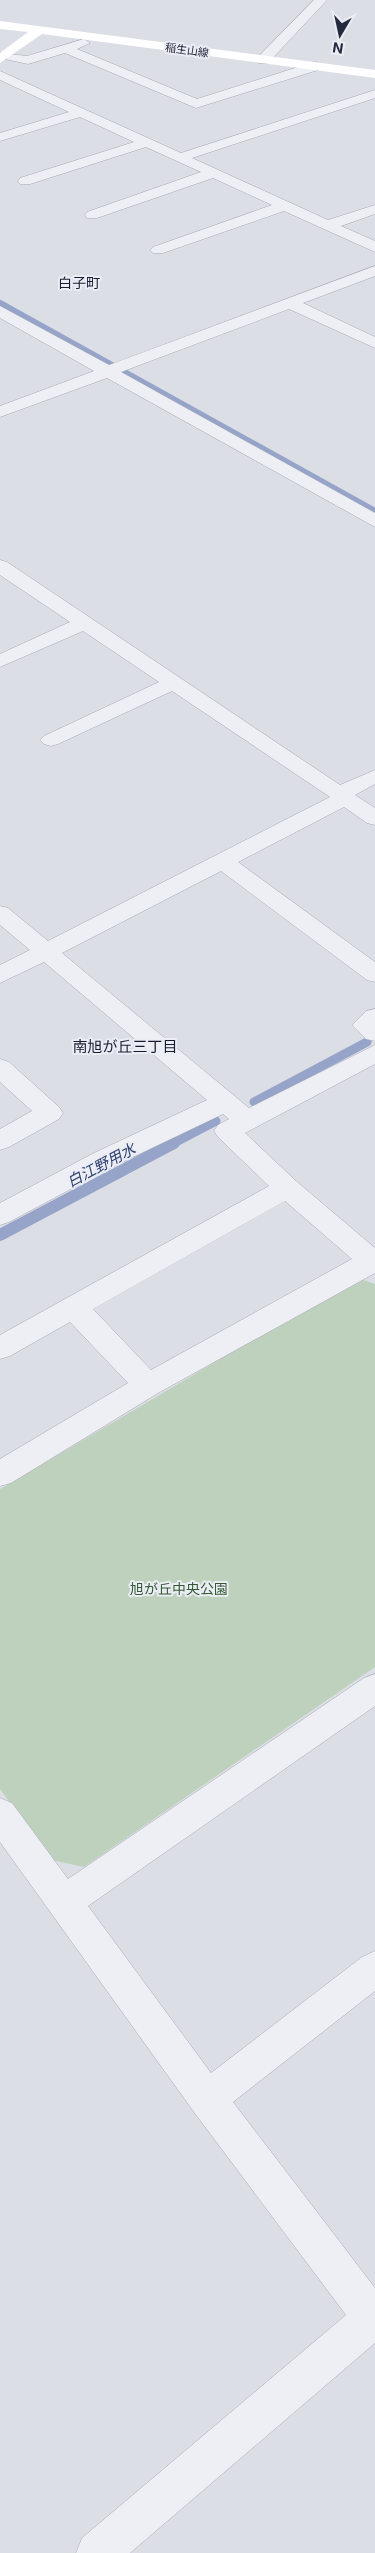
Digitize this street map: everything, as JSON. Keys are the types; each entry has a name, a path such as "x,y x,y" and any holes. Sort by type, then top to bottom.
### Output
{"main road":[{"name":"稲生山線","path":"0,25 375,74"},
{"path":"2,58 40,30"}],"street":[{"path":"263,60 321,0"},
{"path":"2,58 28,60 100,38"},
{"path":"66,49 196,104 316,66"},
{"path":"0,75 375,247"},
{"path":"181,157 375,94"},
{"path":"0,137 82,112"},
{"path":"25,181 148,142"},
{"path":"92,215 213,173"},
{"path":"158,250 284,206"},
{"path":"328,225 375,209"},
{"path":"0,412 375,271"},
{"path":"0,295 375,502"},
{"path":"290,303 375,342"},
{"path":"0,311 375,521"},
{"path":"1,569 375,818"},
{"path":"0,661 84,623"},
{"path":"51,740 173,682"},
{"path":"0,975 222,861 375,776"},
{"path":"222,861 375,974"},
{"path":"0,913 227,1101 247,1120"},
{"path":"0,1474 148,1385 374,1261 287,1188 227,1131 375,1053"},
{"path":"0,1068 50,1113 0,1141"},
{"path":"0,1215 104,1160 227,1101"},
{"path":"0,1348 287,1188"},
{"path":"74,1307 148,1385"},
{"path":"65,1902 375,1688"},
{"path":"0,1814 207,2098 374,2319 97,2553"},
{"path":"207,2098 375,1969"}],"green space":[{"name":"旭が丘中央公園","path":"358,1278 375,1284 375,1667 84,1867 52,1860 0,1789 0,1489"}],"waterway":[{"path":"0,304 375,512"},
{"name":"白江野用水","path":"254,1102 367,1042"},
{"name":"白江野用水","path":"172,1144 216,1121"},
{"name":"白江野用水","path":"0,1235 174,1143"}],"district":[{"name":"白子町","path":"79,282"},
{"name":"南旭が丘三丁目","path":"125,1046"}]}
